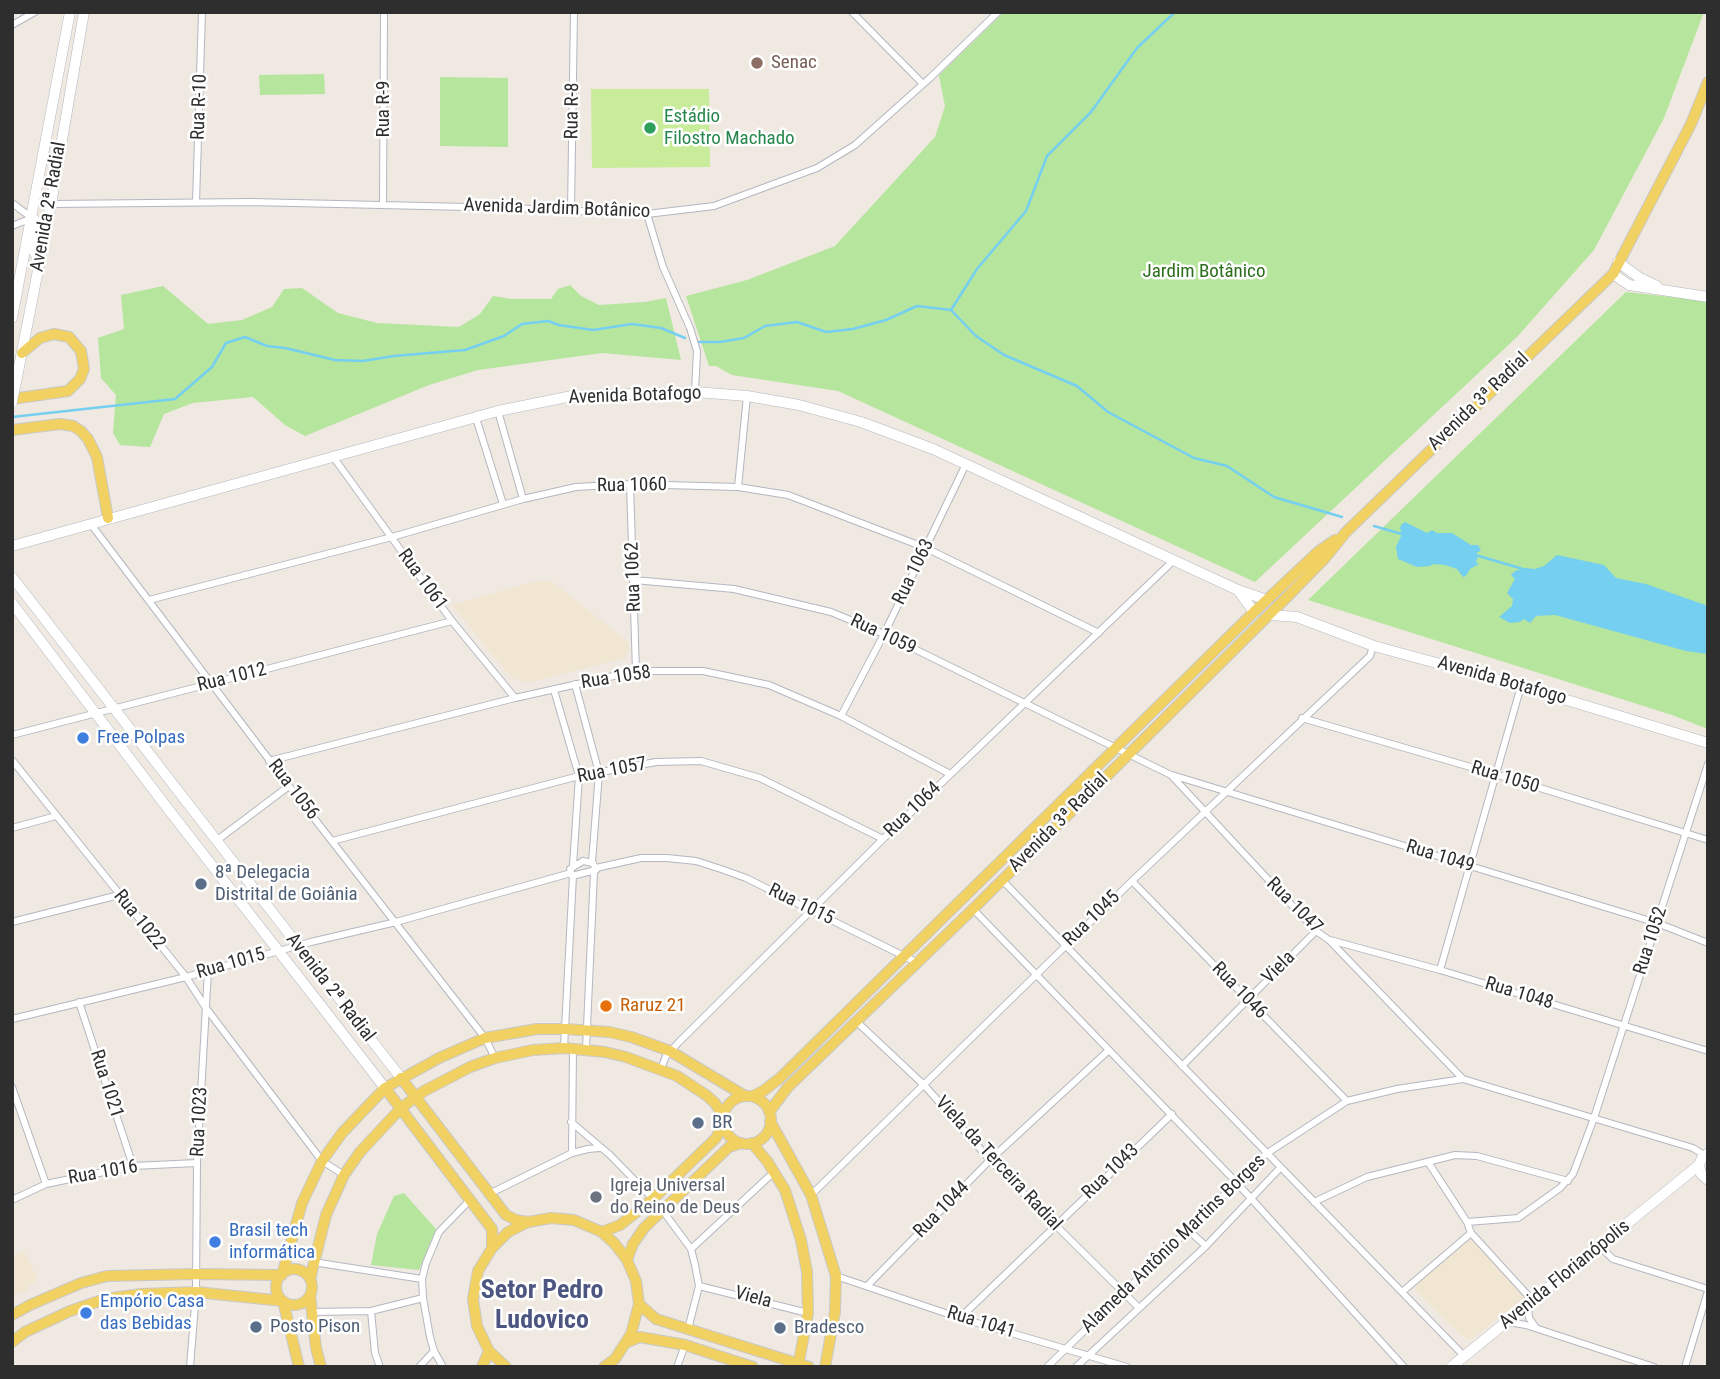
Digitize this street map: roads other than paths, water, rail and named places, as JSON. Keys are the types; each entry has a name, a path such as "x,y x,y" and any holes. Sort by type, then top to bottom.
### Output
{"main road":[{"path":"1613,274 1691,124 1708,82"},
{"name":"Avenida 3ª Radial","path":"770,1116 788,1087 918,963 1270,615 1346,532 1613,274"},
{"path":"12,400 68,391 77,384 84,369 81,351 69,337 54,334 40,338 22,353"},
{"path":"12,430 60,424 73,426 89,439 97,457 108,518"},
{"name":"Avenida 3ª Radial","path":"749,1096 763,1091 780,1078 1254,612 1319,551 1346,532"},
{"path":"1002,880 1000,870 1046,825 1061,804"},
{"path":"945,915 964,905 973,909"},
{"path":"299,1367 283,1301 277,1291 302,1202 322,1161 359,1112 385,1088 401,1078 485,1038 537,1029 565,1029 631,1037 670,1051 760,1100 812,1197 836,1276 835,1312 825,1367"},
{"path":"321,1367 312,1312 310,1279 326,1215 344,1175 374,1135 415,1097 447,1078 495,1058 533,1050 586,1049 626,1057 661,1069 706,1095 715,1103 729,1136 746,1143 775,1171 792,1208 807,1272 808,1312 802,1366 656,1319 639,1304"},
{"name":"Avenida 2ª Radial","path":"401,1078 506,1215 528,1222"},
{"name":"Avenida 2ª Radial","path":"385,1088 492,1229 492,1248"},
{"path":"602,1232 620,1225 653,1199 716,1138 730,1102 749,1096"},
{"path":"627,1260 633,1244 644,1228 729,1147 764,1136 770,1116"},
{"path":"792,1208 812,1197"},
{"path":"506,1367 489,1351 477,1326 473,1299 478,1271 492,1248 508,1232 528,1222 551,1218 575,1220 602,1232 627,1260 636,1281 639,1304 628,1342 615,1359 604,1367"},
{"path":"12,1315 81,1283 107,1276 281,1275 292,1269 304,1272 310,1279"},
{"path":"12,1342 25,1332 70,1311 105,1299 141,1294 196,1292 283,1301 291,1305 299,1304 310,1295"},
{"path":"628,1342 640,1337 685,1345 753,1367"},
{"path":"482,1367 489,1351"}],"street":[{"path":"12,24 35,12"},
{"name":"Avenida 2ª Radial","path":"12,318 70,12"},
{"name":"Avenida 2ª Radial","path":"12,400 51,204 84,12"},
{"name":"Rua R-10","path":"196,202 202,12"},
{"name":"Rua R-9","path":"383,205 384,12"},
{"name":"Rua R-8","path":"571,210 574,12"},
{"path":"852,12 923,84"},
{"name":"Avenida Jardim Botânico","path":"51,204 196,202 383,205 647,214 715,206 817,168 855,145 998,12"},
{"path":"12,203 39,223 34,251 39,259"},
{"path":"647,214 663,267 690,328 697,351 695,392"},
{"path":"12,226 32,218"},
{"path":"1618,262 1640,278 1670,292"},
{"path":"1613,274 1629,285 1708,297"},
{"name":"Avenida Botafogo","path":"12,546 498,411 572,396 695,392 747,396 799,405 862,422 933,449 1238,590 1267,600"},
{"path":"738,487 747,396"},
{"path":"498,411 523,499"},
{"path":"476,418 503,504"},
{"name":"Rua 1061","path":"334,458 452,621 515,698"},
{"name":"Rua 1063","path":"841,716 966,464"},
{"name":"Rua 1060","path":"149,600 392,537 503,504 576,487 630,484 738,487 788,495 926,548 1099,633"},
{"name":"Rua 1062","path":"630,484 636,671"},
{"name":"Rua 1056","path":"90,523 289,786 485,1038 495,1058"},
{"name":"Rua 1064","path":"661,1069 670,1051 883,839 1174,560"},
{"name":"Avenida 2ª Radial","path":"12,577 401,1078"},
{"name":"Rua 1059","path":"634,579 734,589 831,611 884,634 1114,749"},
{"name":"Avenida Botafogo","path":"1238,590 1254,612"},
{"path":"1289,595 1297,617"},
{"name":"Avenida 2ª Radial","path":"12,603 385,1088"},
{"name":"Avenida Botafogo","path":"1270,615 1297,617 1373,646 1521,686 1708,743"},
{"name":"Rua 1012","path":"12,735 452,621"},
{"name":"Rua 1045","path":"812,1197 1132,881 1370,656 1373,646"},
{"name":"Rua 1058","path":"270,761 515,698 636,671 703,671 768,685 841,716 950,774"},
{"path":"575,684 599,773 586,1049"},
{"path":"1440,970 1521,686"},
{"path":"95,714 97,687"},
{"path":"554,690 579,776 565,1029 572,1153"},
{"name":"Rua 1050","path":"1302,718 1708,840"},
{"name":"Rua 1047","path":"1114,749 1171,775 1316,931 1329,940 1463,1079"},
{"name":"Rua 1022","path":"12,760 186,977 206,1008 322,1161 344,1175"},
{"name":"Rua 1057","path":"332,841 579,776 656,762 701,761 760,778 883,839"},
{"name":"Rua 1052","path":"1568,1181 1594,1118 1708,764"},
{"name":"Rua 1049","path":"1171,775 1657,923 1708,943"},
{"path":"216,841 289,786"},
{"path":"12,828 56,816"},
{"name":"Rua 1015","path":"594,867 641,858 696,861 746,878 918,963"},
{"path":"572,872 583,861 594,867"},
{"path":"572,872 594,867"},
{"name":"Rua 1015","path":"12,1018 186,977 572,872"},
{"path":"1002,880 1464,1356"},
{"name":"Rua 1046","path":"1132,881 1346,1101"},
{"path":"12,922 119,895"},
{"path":"973,909 1237,1183 1404,1367"},
{"name":"Viela","path":"1182,1066 1316,931"},
{"name":"Rua 1048","path":"1329,940 1440,970 1708,1051"},
{"name":"Rua 1023","path":"190,1367 196,1292 197,1163 208,971"},
{"name":"Rua 1021","path":"79,1002 133,1166"},
{"name":"Viela da Terceira Radial","path":"857,1022 925,1086 990,1160 1138,1307"},
{"name":"Rua 1044","path":"868,1285 990,1160 1109,1050"},
{"name":"Alameda Antônio Martins Borges","path":"1047,1367 1266,1154 1346,1101 1397,1089 1463,1079 1706,1154"},
{"path":"12,1087 46,1184"},
{"name":"Rua 1043","path":"960,1318 1172,1114"},
{"path":"570,1122 653,1199"},
{"path":"489,1194 572,1153 600,1148"},
{"path":"1314,1202 1367,1177 1466,1154 1568,1181"},
{"path":"1706,1154 1699,1166 1701,1174 1708,1180"},
{"path":"1428,1162 1471,1233 1531,1303 1529,1318 1538,1330"},
{"name":"Rua 1016","path":"12,1200 46,1184 133,1166 197,1163"},
{"name":"Avenida Florianópolis","path":"1451,1367 1699,1166"},
{"name":"Alameda Antônio Martins Borges","path":"1076,1367 1206,1246 1280,1168"},
{"path":"691,1249 775,1171"},
{"path":"1678,1183 1708,1180"},
{"path":"1466,1223 1518,1218 1568,1181"},
{"path":"443,1367 434,1351 423,1298 422,1279 439,1232 470,1200"},
{"path":"663,1210 691,1249 699,1286 688,1329"},
{"path":"1188,1230 1206,1246"},
{"path":"1402,1292 1471,1233"},
{"path":"1600,1247 1614,1259 1708,1290 1685,1367"},
{"path":"313,1262 422,1279"},
{"name":"Rua 1041","path":"836,1276 960,1318 1127,1367"},
{"name":"Viela","path":"699,1286 808,1312"},
{"path":"312,1312 371,1311 423,1298"},
{"path":"371,1311 375,1353 380,1367"},
{"path":"1508,1322 1654,1367"},
{"path":"677,1367 685,1345"},
{"path":"419,1367 434,1351"}],"water":[{"path":"1405,522 1427,533 1432,530 1437,533 1452,533 1471,545 1478,545 1481,550 1473,556 1478,556 1476,562 1479,564 1463,577 1457,569 1445,565 1417,567 1398,559 1396,547 1402,534 1401,525"},
{"path":"1557,555 1604,565 1616,578 1646,584 1708,606 1708,654 1686,651 1555,615 1536,616 1530,623 1524,619 1510,623 1499,617 1512,606 1513,599 1507,593 1515,579 1511,575 1525,568 1544,566"}],"waterway":[{"path":"951,310 977,269 1026,211 1047,156 1091,112 1137,48 1175,12"},
{"path":"697,342 744,338 765,326 797,322 826,332 853,329 886,320 917,306 951,310 976,336 1004,355 1077,386 1108,412 1194,458 1227,466 1274,497 1342,517"},
{"path":"12,417 175,399 212,367 226,343 245,337 267,346 335,360 363,361 465,350 504,336 522,324 548,321 593,330 632,324 661,328 685,338"},
{"path":"1374,526 1405,535"},
{"path":"1472,554 1523,569"}],"place":[{"name":"Senac","path":"757,63"},
{"name":"Estádio Filostro Machado","path":"650,128"},
{"name":"Free Polpas","path":"83,738"},
{"name":"8ª Delegacia Distrital de Goiânia","path":"201,884"},
{"name":"Raruz 21","path":"606,1006"},
{"name":"BR","path":"698,1123"},
{"name":"Igreja Universal do Reino de Deus","path":"596,1197"},
{"name":"Brasil tech informática","path":"215,1242"},
{"name":"Empório Casa das Bebidas","path":"86,1313"},
{"name":"Posto Pison","path":"256,1327"},
{"name":"Bradesco","path":"780,1328"}],"district":[{"name":"Setor Pedro Ludovico","path":"542,1306"}],"park label":[{"name":"Jardim Botânico","path":"1204,272"}]}
